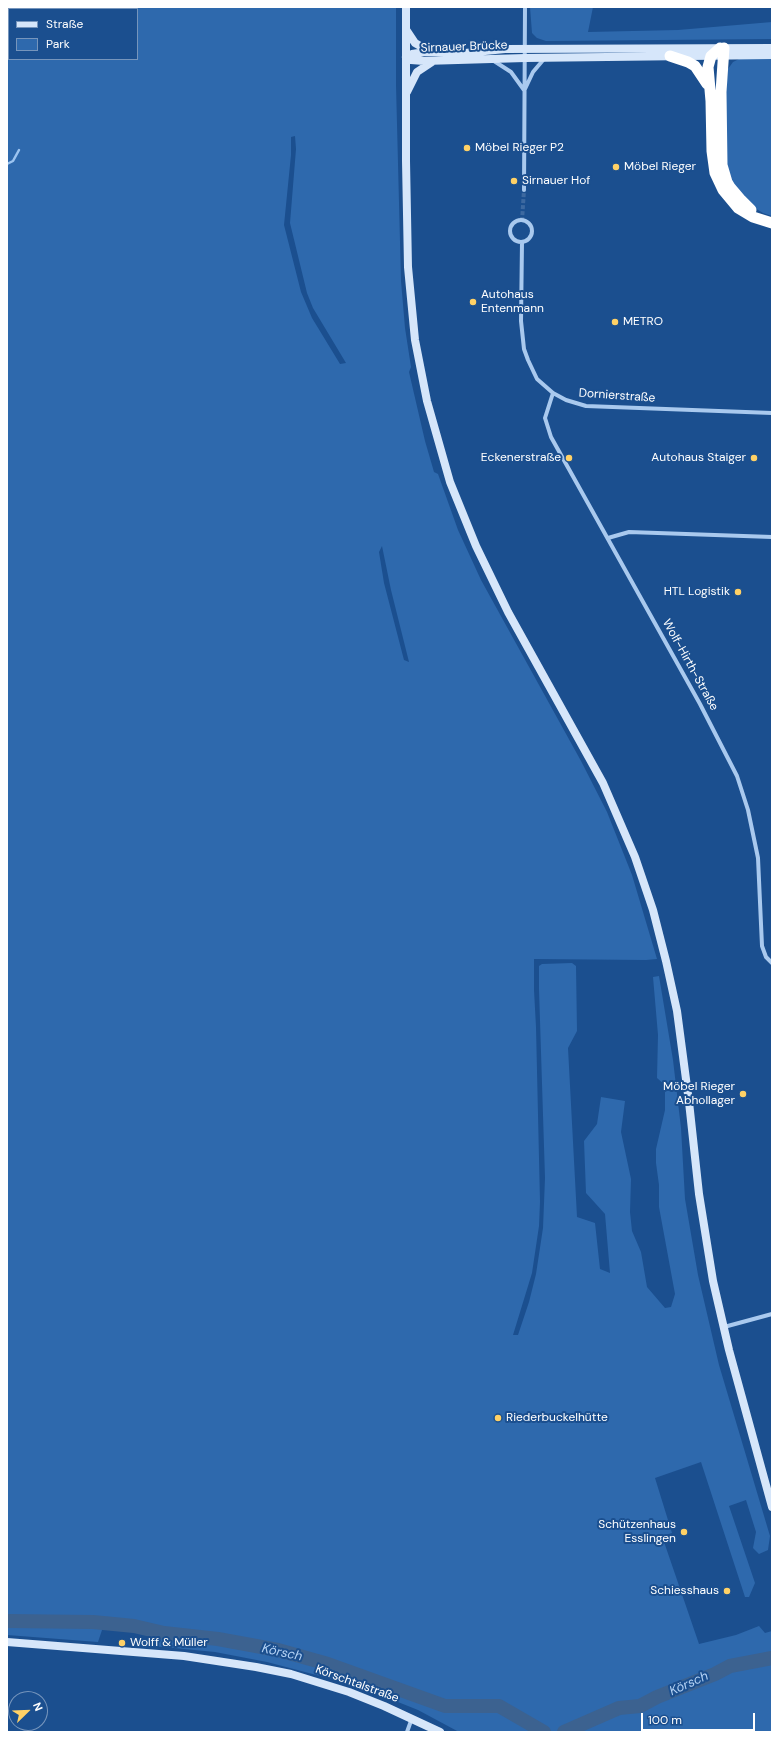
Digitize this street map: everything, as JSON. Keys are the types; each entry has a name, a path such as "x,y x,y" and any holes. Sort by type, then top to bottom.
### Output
{"highway":[{"path":"772,219 753,211 744,203 730,187 724,174 721,153 723,50 711,56 708,67 713,163 718,181 728,198 738,208 753,217 772,223"},
{"path":"670,56 695,66 702,74 709,89"}],"main road":[{"path":"406,7 407,227 411,306 421,372 434,429 450,482 482,559 508,612 603,783 635,857 646,889 662,943 677,1011 702,1217 712,1274 723,1327 772,1507"},
{"path":"406,28 415,44 421,48 431,51"},
{"name":"Sirnauer Brücke","path":"406,56 411,60 434,61 489,59 525,54 772,48"},
{"name":"Sirnauer Brücke","path":"406,56 431,51 465,53 505,49 546,58 711,56"},
{"name":"Sirnauer Brücke","path":"723,50 772,55"},
{"path":"406,95 418,72 434,61"},
{"name":"Körschtalstraße","path":"7,1642 190,1656 256,1667 320,1682 384,1706 440,1732"}],"street":[{"path":"524,190 525,7"},
{"path":"524,91 533,72 546,58"},
{"path":"489,59 503,65 511,72 524,91"},
{"name":"Dornierstraße","path":"520,221 527,223 531,231 529,238 522,242 513,239 510,232 514,224 520,221"},
{"name":"Dornierstraße","path":"522,242 522,320 524,349 537,379 553,393 566,400 586,406 772,413"},
{"name":"Wolf-Hirth-Straße","path":"553,393 545,416 550,435 708,718 737,776 748,810 757,852 762,946 766,957 772,963"},
{"path":"608,538 629,532 772,537"},
{"path":"723,1327 772,1314"},
{"path":"407,1732 412,1718"}],"green space":[{"path":"7,7 396,7 396,85 401,281 405,328 411,367 409,372 425,441 434,472 438,474 458,530 481,580 581,761 607,812 632,875 657,959 534,959 540,1202 539,1226 532,1273 513,1335 518,1335 529,1302 536,1274 543,1228 545,1178 539,989 539,966 542,964 572,963 576,966 577,1031 568,1048 577,1217 595,1223 600,1269 610,1273 605,1214 586,1193 584,1141 597,1124 601,1097 625,1101 621,1132 631,1179 630,1212 632,1231 641,1252 647,1287 665,1308 671,1307 675,1294 659,1207 659,1185 656,1163 656,1149 665,1110 665,1085 657,1078 658,1035 653,977 659,976 673,1060 681,1128 685,1199 698,1275 719,1365 770,1536 768,1550 759,1554 753,1548 756,1532 746,1500 729,1506 755,1583 749,1597 745,1597 701,1462 655,1478 672,1533 662,1536 699,1644 736,1635 759,1626 765,1633 772,1631 772,1732 459,1732 418,1710 358,1686 267,1662 215,1652 153,1646 154,1633 103,1627 98,1642 7,1635","holes":["295,136 296,149 290,223 307,293 313,308 346,363 340,364 312,318 301,292 284,225 291,155 291,137","382,546 391,590 409,662 404,660 384,583 379,552"]},
{"path":"530,7 593,7 588,32 678,30 772,22 772,39 546,41 537,38 532,33"},
{"path":"739,59 772,59 772,216 763,213 750,205 732,184 726,164 726,91 728,69 733,62"}],"waterway":[{"path":"7,164 13,161 19,150"},
{"name":"Körsch","path":"7,1621 93,1622 134,1626 164,1633 218,1639 278,1650 328,1664 445,1706 499,1706 544,1732"},
{"name":"Körsch","path":"564,1732 619,1708 640,1706 657,1697 715,1674 730,1666 772,1658"}],"tunnel":[{"path":"522,221 524,190"}],"place":[{"name":"Möbel Rieger P2","path":"467,148"},
{"name":"Möbel Rieger","path":"616,167"},
{"name":"Sirnauer Hof","path":"514,181"},
{"name":"Autohaus Entenmann","path":"473,302"},
{"name":"METRO","path":"615,322"},
{"name":"Eckenerstraße","path":"569,458"},
{"name":"Autohaus Staiger","path":"754,458"},
{"name":"HTL Logistik","path":"738,592"},
{"name":"Möbel Rieger Abhollager","path":"743,1094"},
{"name":"Riederbuckelhütte","path":"498,1418"},
{"name":"Schützenhaus Esslingen","path":"684,1532"},
{"name":"Schiesshaus","path":"727,1591"},
{"name":"Wolff & Müller","path":"122,1643"}]}
